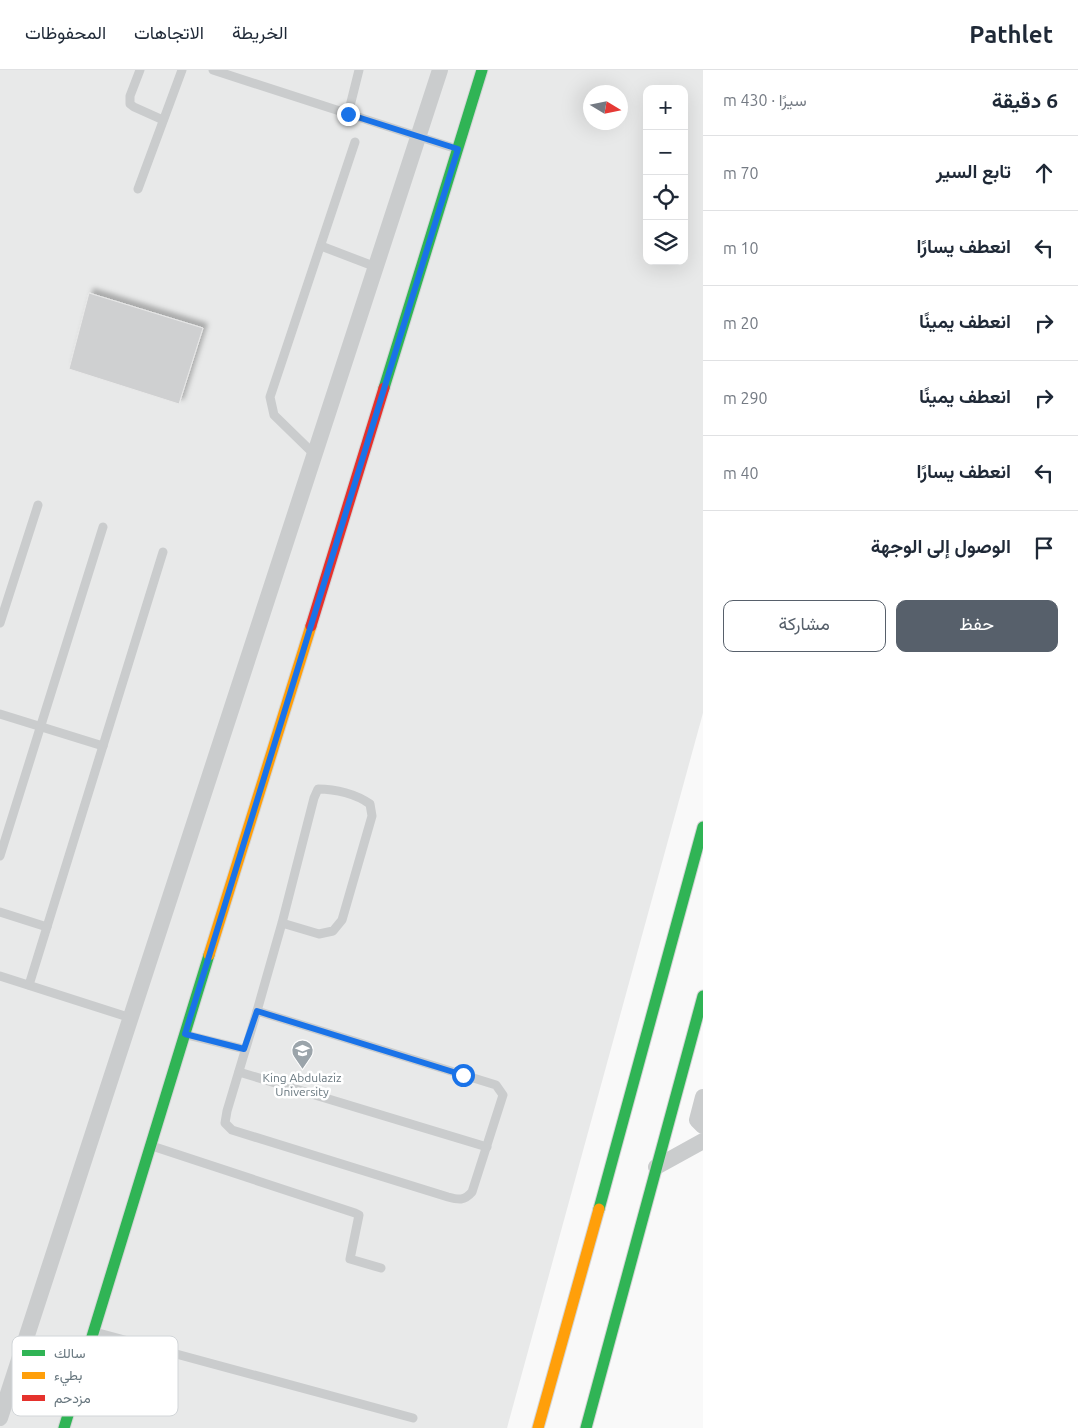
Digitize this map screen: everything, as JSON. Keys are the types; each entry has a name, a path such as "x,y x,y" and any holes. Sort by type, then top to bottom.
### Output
{"street":[{"path":"27,1336 440,70"},
{"path":"93,1336 482,70"},
{"path":"538,1428 703,827"},
{"path":"586,1428 703,996"},
{"path":"695,1024 703,1042"},
{"path":"703,1097 697,1120 703,1126"},
{"path":"656,1166 703,1141"},
{"path":"0,1418 12,1381"},
{"path":"64,1428 68,1416"}],"lane":[{"path":"140,70 130,96 130,104 134,108 163,120"},
{"path":"138,189 182,70"},
{"path":"213,70 458,149"},
{"path":"348,114 359,70"},
{"path":"315,455 274,414 270,397 355,142"},
{"path":"321,246 376,267"},
{"path":"0,623 38,505"},
{"path":"0,856 103,527"},
{"path":"29,985 163,552"},
{"path":"0,714 103,746"},
{"path":"257,1011 496,1085 503,1095 472,1192 466,1199 459,1200 448,1197 232,1130 225,1123 318,788 329,789 361,798 370,804 372,816 342,920 333,931 319,934 282,923"},
{"path":"0,912 47,927"},
{"path":"0,976 131,1018"},
{"path":"185,1034 244,1049"},
{"path":"239,1072 487,1147"},
{"path":"151,1146 355,1213 359,1216 350,1259 381,1268"},
{"path":"94,1332 109,1336"},
{"path":"178,1355 413,1418"}],"shaded area":[{"name":"King Abdulaziz University","path":"0,70 703,70 703,713 507,1428 0,1428"}],"building":[{"path":"89,293 203,328 179,404 69,369"}],"traffic: fast":[{"path":"384,388 482,70"},
{"path":"599,1209 703,827"},
{"path":"92,1336 209,955"},
{"path":"586,1428 703,996"},
{"path":"64,1428 68,1416"}],"traffic: slow":[{"path":"209,955 311,626"},
{"path":"538,1428 599,1209"}],"traffic: jam":[{"path":"311,626 384,388"}],"place":[{"name":"King Abdulaziz University","path":"302,1070"}],"route":[{"path":"348,114 458,149 185,1034 244,1049 257,1011 463,1075"}]}
